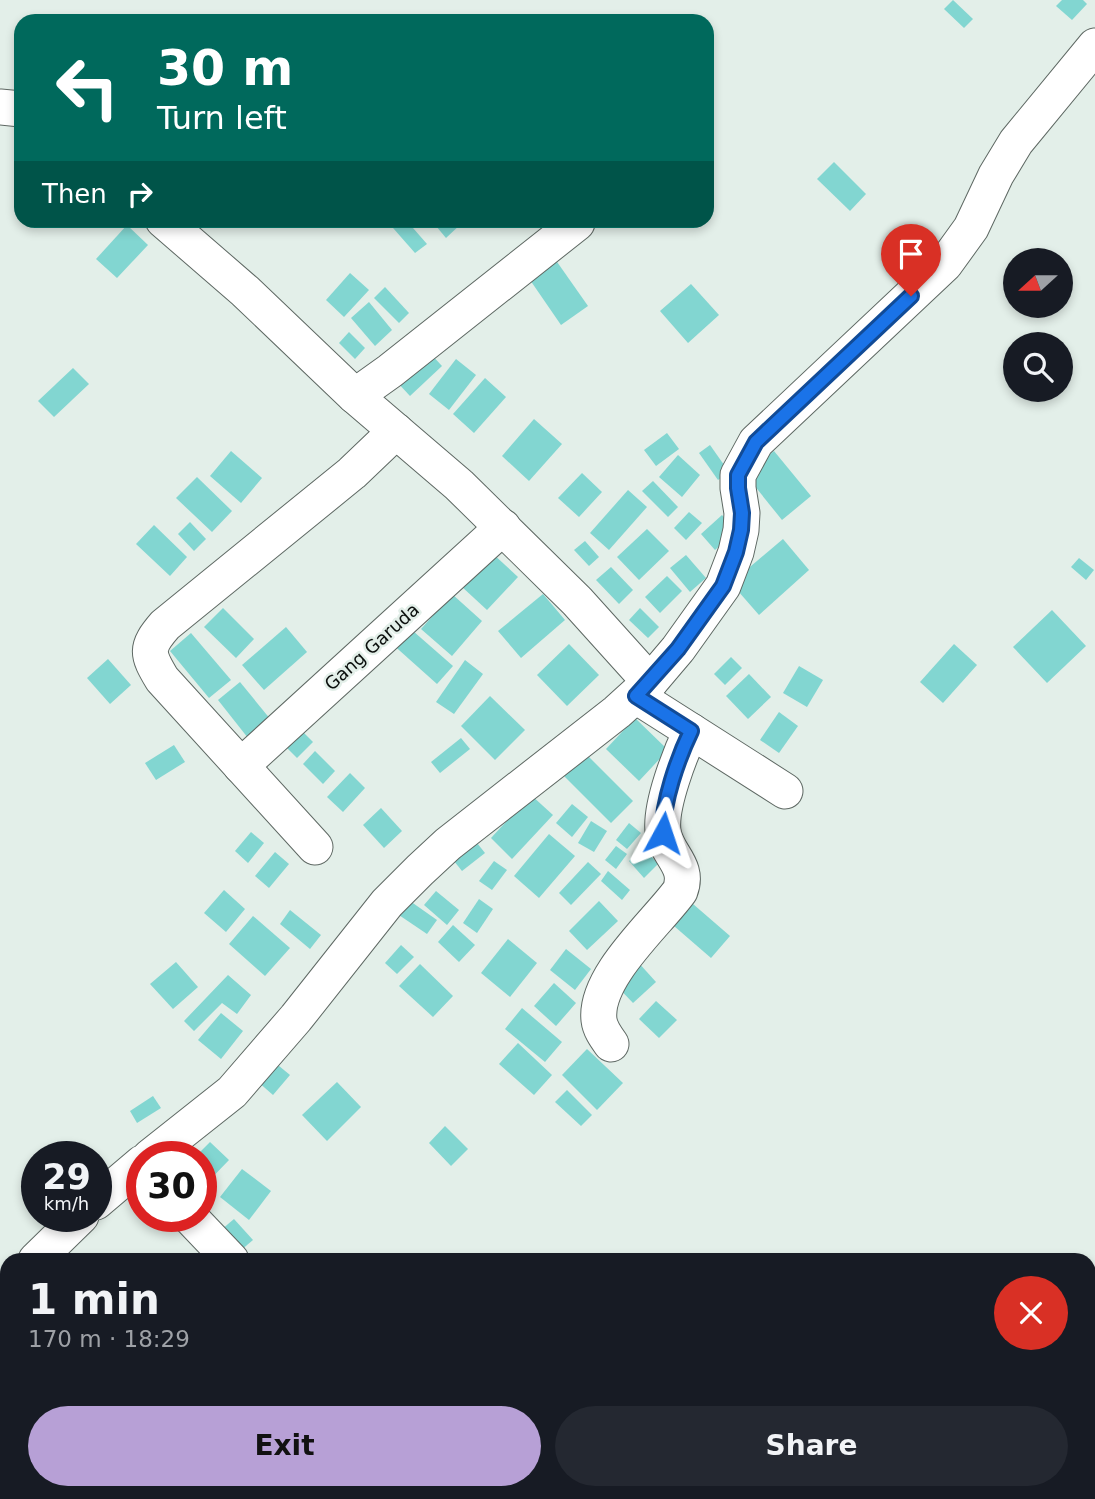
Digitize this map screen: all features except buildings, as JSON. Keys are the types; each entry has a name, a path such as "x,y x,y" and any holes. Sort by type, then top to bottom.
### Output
{"street":[{"path":"171,1141 232,1092 296,1018 387,903 448,844 643,689 678,649 723,586 736,552 742,513 738,475 756,442 945,264 971,228 996,175 1016,142 1095,46"},
{"path":"172,228 503,527 577,601 643,689 691,731 785,792"},
{"path":"355,396 572,228"},
{"path":"315,847 162,679 149,649 152,639 165,625 352,473 396,431"},
{"name":"Gang Garuda","path":"242,766 503,527"},
{"path":"611,1044 599,1020 605,991 616,970 680,891 684,880 682,871 667,845 662,815 667,794 691,731"},
{"path":"112,1189 126,1177"},
{"path":"43,1253 65,1232"},
{"path":"204,1232 224,1253"}],"route":[{"path":"663,833 662,815 667,794 691,731 636,696 678,649 723,586 741,530 738,475 744,461 756,442 911,296"}]}
